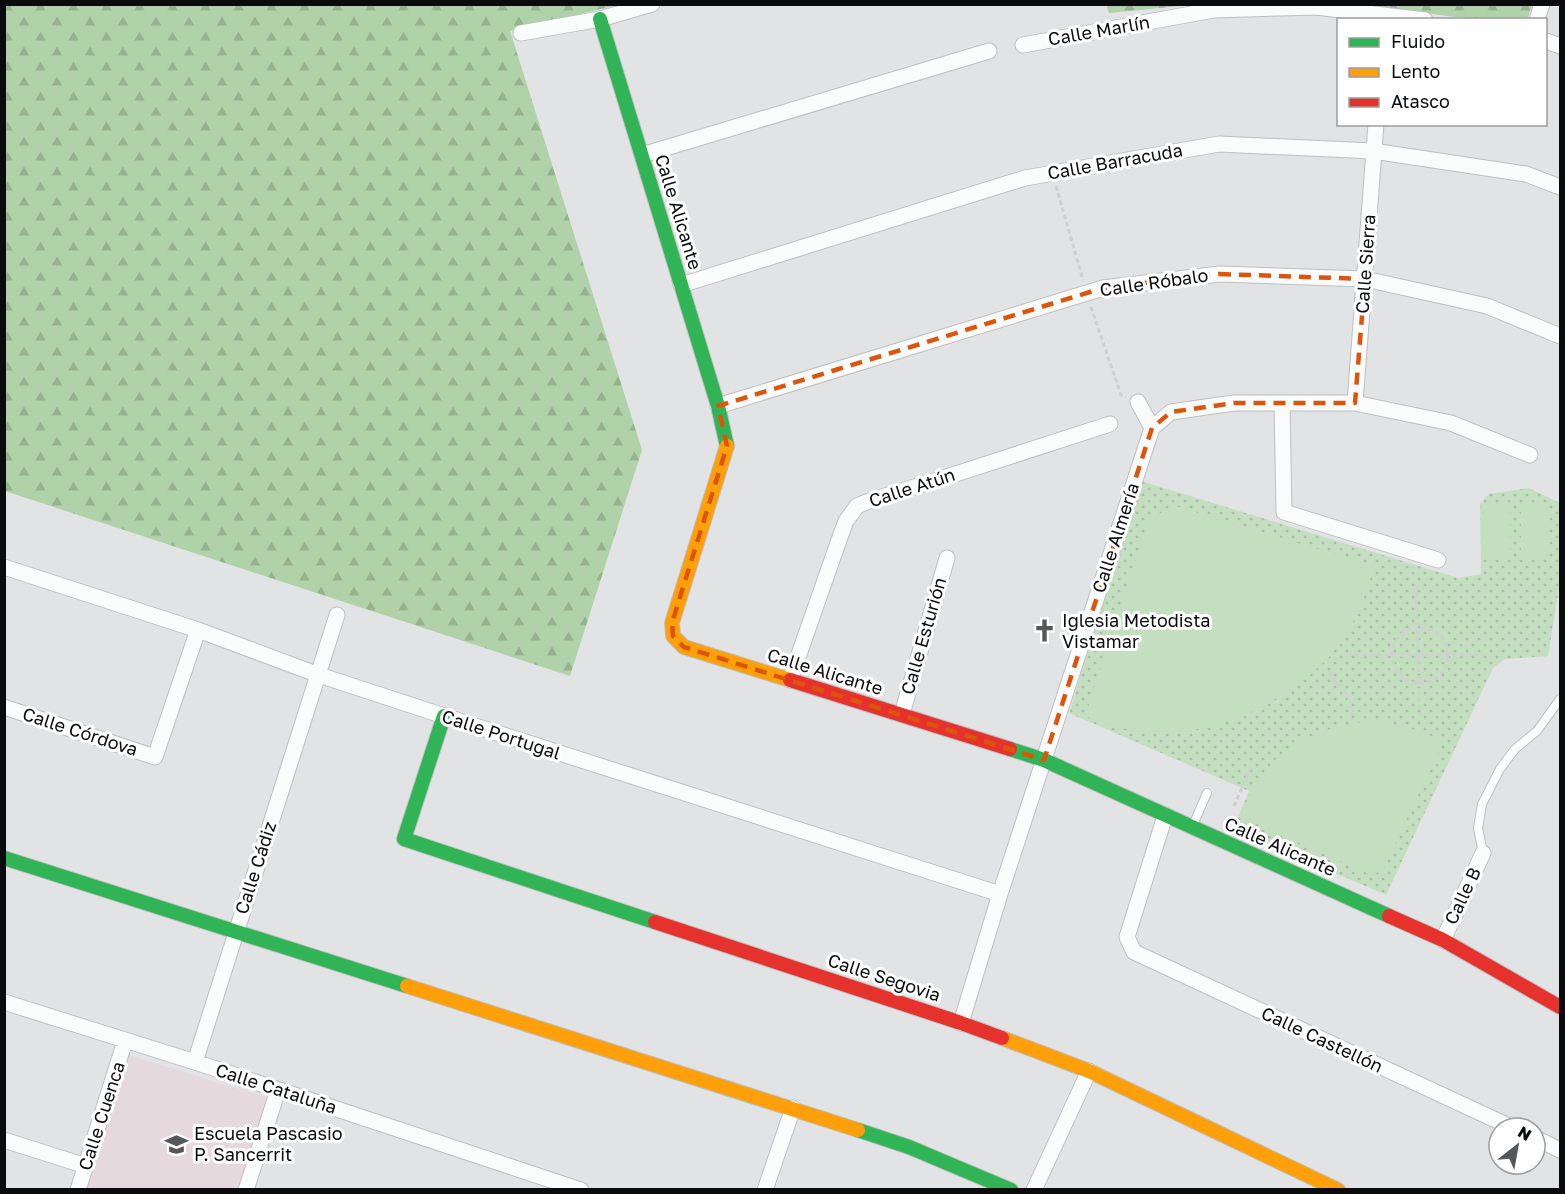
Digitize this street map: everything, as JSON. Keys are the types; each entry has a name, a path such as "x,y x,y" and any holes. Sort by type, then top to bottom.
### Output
{"street":[{"path":"521,33 600,19 652,4"},
{"name":"Calle Marlín","path":"1023,45 1213,10 1316,7 1390,17"},
{"name":"Calle Alicante","path":"600,19 718,406 727,446 672,623 673,636 684,647 1044,760 1443,940 1557,1006"},
{"path":"642,155 989,51"},
{"name":"Calle Sierra","path":"1355,403 1376,126"},
{"name":"Calle Barracuda","path":"681,285 1025,178 1219,144 1373,151 1526,174 1560,187"},
{"name":"Calle Róbalo","path":"718,406 1103,288 1219,274 1365,279 1487,306 1560,336"},
{"path":"1138,402 1152,428 1171,412 1234,403 1355,403 1451,423 1530,455"},
{"path":"1282,403 1284,512 1438,560"},
{"name":"Calle Atún","path":"790,680 846,521 857,506 1110,424"},
{"name":"Calle Almería","path":"961,1023 1000,894 1152,428"},
{"name":"Calle Esturión","path":"902,714 947,558"},
{"name":"Calle Portugal","path":"4,567 198,630 319,675 1000,894"},
{"name":"Calle Cádiz","path":"195,1062 337,615"},
{"name":"Calle Córdova","path":"4,707 154,757 198,630"},
{"name":"Calle Segovia","path":"444,716 404,839 961,1023 1089,1071 1338,1190"},
{"name":"Calle Castellón","path":"1165,816 1127,938 1134,952 1487,1116"},
{"name":"Calle B","path":"1443,940 1483,853"},
{"path":"4,858 794,1108 909,1147 1011,1190"},
{"name":"Calle Cataluña","path":"4,1002 195,1062 581,1190"},
{"name":"Calle Cuenca","path":"78,1190 125,1041"},
{"path":"1034,1190 1089,1071"},
{"path":"246,1190 278,1090"},
{"path":"765,1190 794,1108"},
{"path":"4,1140 86,1166"}],"lane":[{"path":"1483,853 1478,828 1482,804 1500,769 1515,749 1537,731 1560,699"},
{"path":"1191,827 1207,793"}],"path":[{"path":"1416,585 1420,721"},
{"path":"1418,628 1432,630 1439,635 1447,648 1448,656 1444,669 1434,680 1419,683 1403,677 1397,671 1392,655 1393,647 1402,634 1418,628"},
{"path":"1347,651 1356,655 1484,655"},
{"path":"1329,673 1347,694 1354,717"},
{"path":"1234,806 1251,767"}],"highlighted area":[{"path":"1219,274 1365,279 1355,403 1234,403 1171,412 1152,428 1044,760 684,647 673,636 672,623 727,446 718,406 1103,288"}],"shaded area":[{"name":"Escuela Pascasio P. Sancerrit","path":"128,1055 269,1098 238,1189 84,1190"}],"green space":[{"path":"1106,4 1190,4 1190,5 1109,13"},
{"path":"5,5 617,5 510,31 642,450 570,676 5,491"},
{"path":"1366,5 1532,5 1528,18 1463,18"},
{"path":"1141,481 1458,578 1481,574 1480,504 1489,494 1529,488 1560,503 1560,581 1548,656 1505,659 1493,668 1386,895 1233,829 1249,791 1069,713"},
{"path":"1172,505 1375,566 1358,611 1333,652 1308,676 1269,703 1244,715 1192,730 1139,731 1112,726 1085,716 1148,522"},
{"path":"1521,505 1547,505 1547,559 1521,559"},
{"path":"1484,506 1510,506 1510,560 1484,560"},
{"path":"1379,721 1404,726 1444,741 1383,870 1371,875 1241,817 1260,777 1287,750 1301,741 1331,729"}],"traffic: fast":[{"path":"600,19 718,406 727,446"},
{"path":"444,716 404,839 655,922"},
{"path":"1010,749 1044,760 1389,916"},
{"path":"4,858 407,986"},
{"path":"858,1130 909,1147 1011,1190"}],"traffic: slow":[{"path":"727,446 672,623 673,636 684,647 790,680"},
{"path":"407,986 858,1130"},
{"path":"1002,1038 1089,1071 1338,1190"}],"traffic: jam":[{"path":"790,680 1010,749"},
{"path":"1389,916 1443,940 1560,1007"},
{"path":"655,922 1002,1038"}],"place":[{"name":"Iglesia Metodista Vistamar","path":"1044,631"},
{"name":"Escuela Pascasio P. Sancerrit","path":"176,1144"}]}
